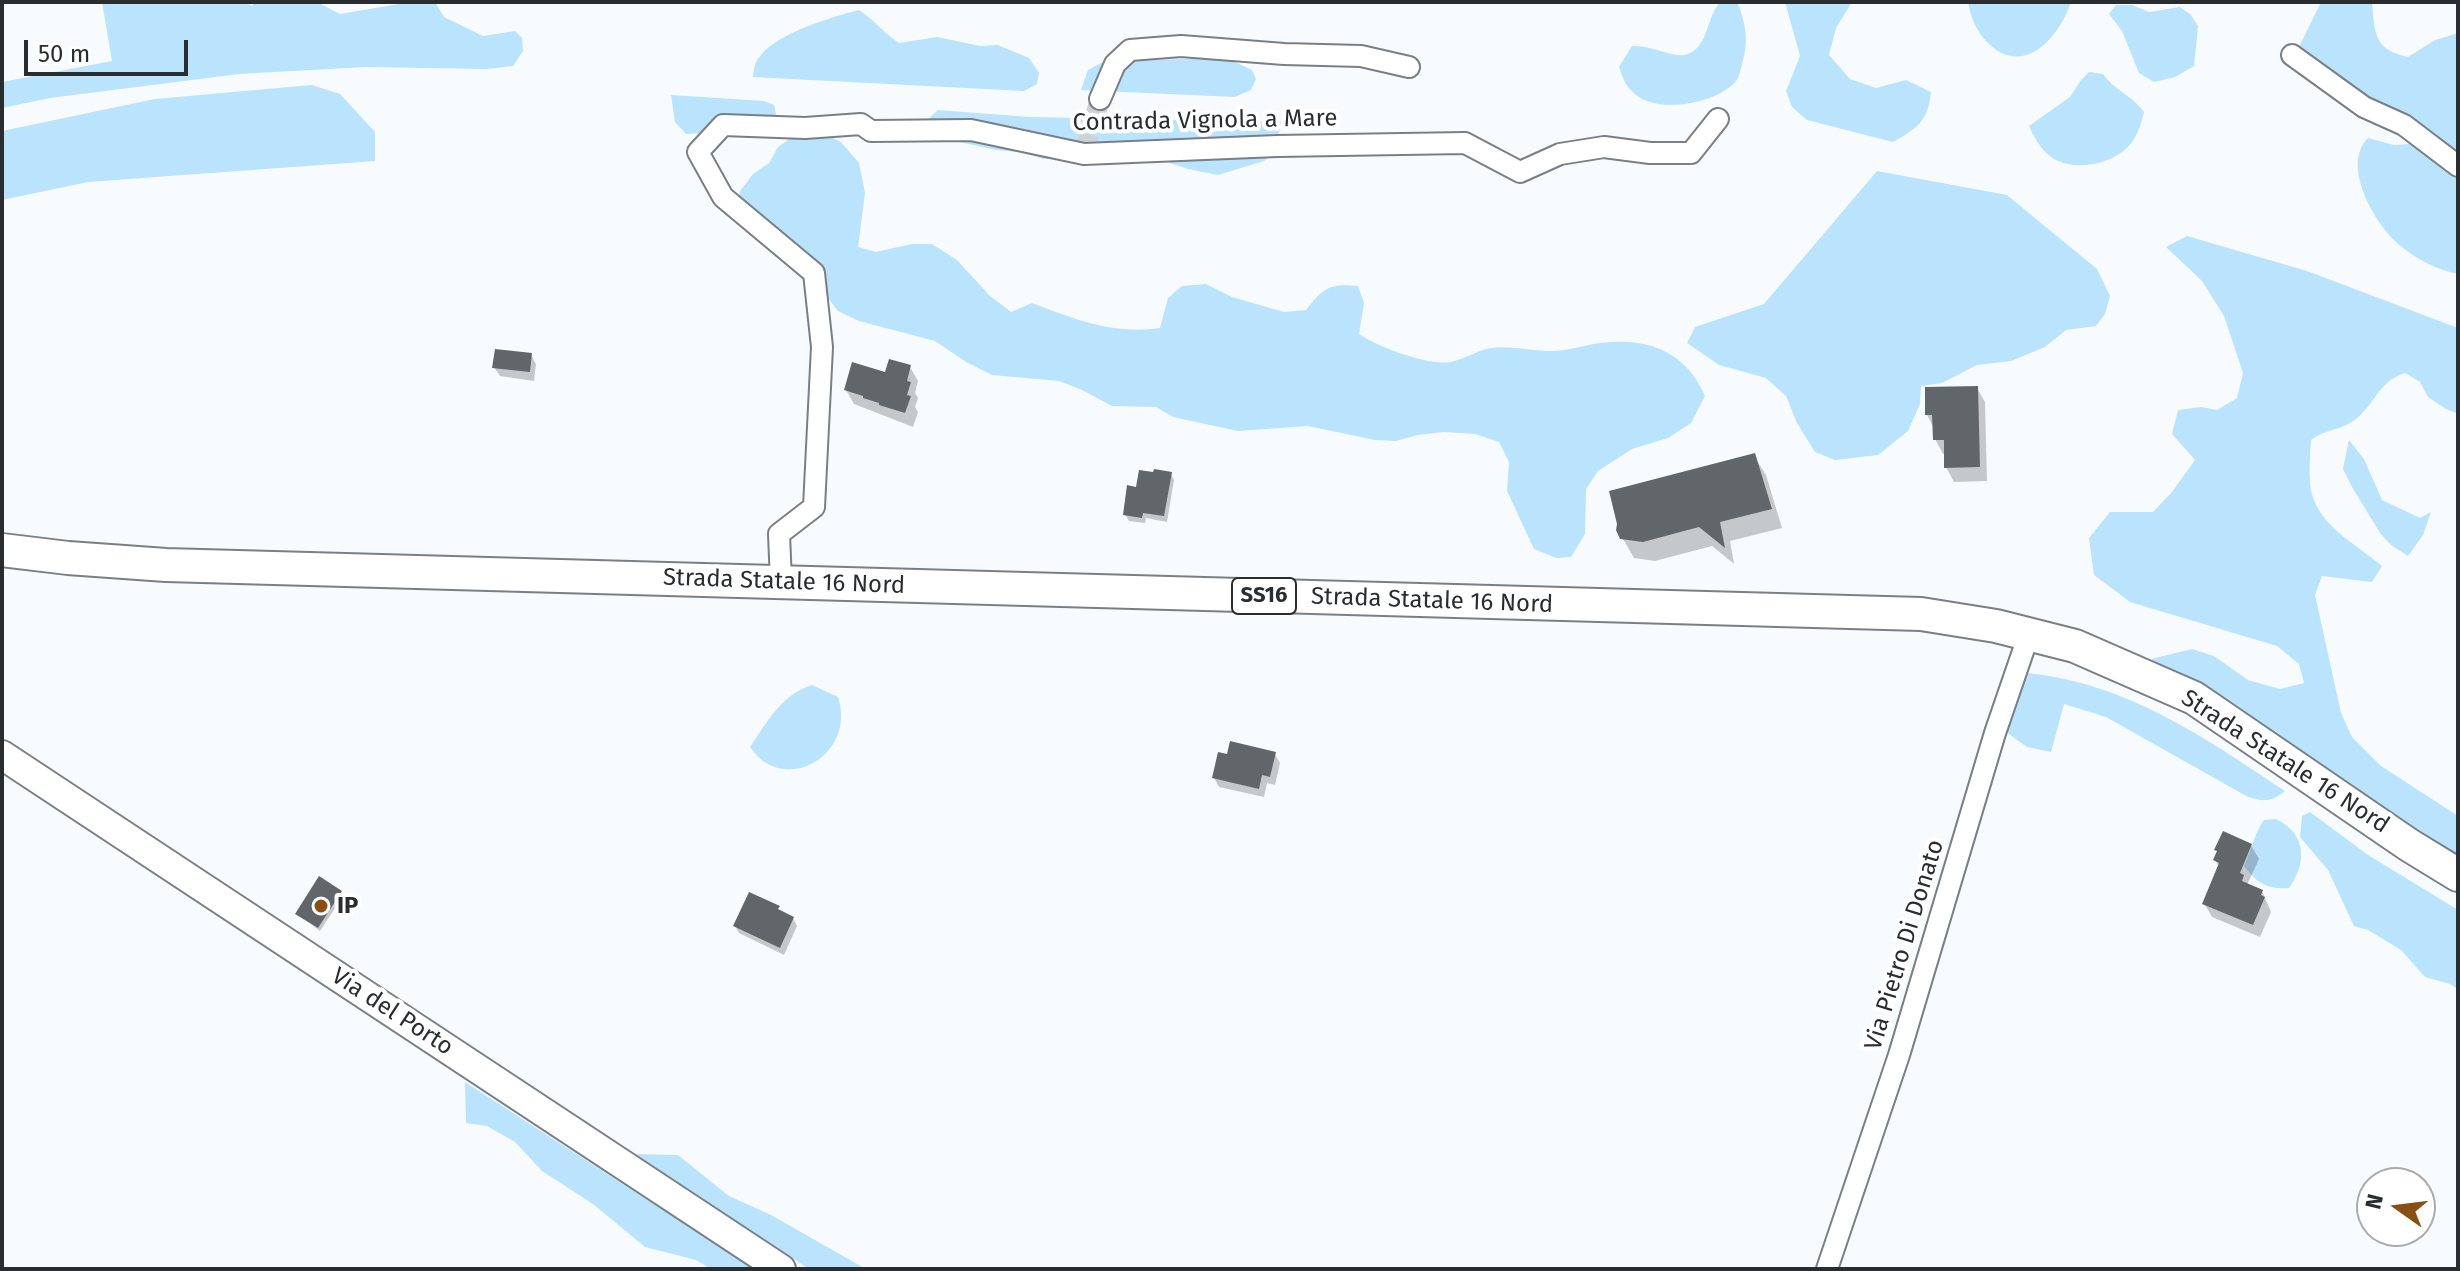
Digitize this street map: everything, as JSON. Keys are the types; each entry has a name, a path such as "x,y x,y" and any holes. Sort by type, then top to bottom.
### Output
{"main road":[{"name":"Strada Statale 16 Nord","path":"2,550 166,565 1921,614 1996,626 2075,646 2194,698 2458,875"}],"street":[{"name":"Contrada Vignola a Mare","path":"1100,99 1115,64 1130,50 1181,46 1361,56 1409,67"},
{"path":"2292,55 2364,107 2404,125 2458,166"},
{"name":"Contrada Vignola a Mare","path":"781,582 779,534 814,507 822,347 814,273 723,197 698,152 723,125 805,128 861,124 871,131 971,130 1084,154 1277,146 1465,143 1520,172 1560,154 1604,147 1650,153 1691,153 1718,119"},
{"name":"Via Pietro Di Donato","path":"1827,1269 1899,1055 1995,733 2029,634"},
{"name":"Via del Porto","path":"2,755 781,1269"}],"shaded area":[{"path":"102,2 245,2 252,6 255,2 317,2 340,14 411,2 435,2 444,17 483,36 515,31 522,38 523,51 513,66 487,69 365,67 239,74 50,98 2,108 2,82 112,61"},
{"path":"1720,2 1738,4 1745,26 1746,40 1740,71 1728,89 1703,100 1675,105 1649,102 1631,91 1619,67 1632,46 1673,54 1690,53 1704,37"},
{"path":"1785,2 1852,2 1836,28 1829,55 1850,79 1876,88 1906,80 1931,92 1920,123 1893,142 1807,120 1792,107 1786,91 1800,56"},
{"path":"1968,2 2071,2 2049,40 2026,55 2014,56 2000,52 1983,38 1974,24"},
{"path":"2321,2 2372,2 2375,31 2382,45 2408,57 2435,40 2458,33 2458,274 2436,267 2408,252 2392,238 2372,211 2360,180 2360,150 2368,138 2394,145 2412,144 2419,130 2297,51"},
{"path":"2116,5 2132,5 2149,12 2180,7 2190,14 2198,26 2194,66 2175,77 2154,82 2139,73 2122,31 2109,14"},
{"path":"859,10 899,43 937,37 980,46 998,45 1029,58 1039,73 1037,84 1024,91 753,77 757,61 776,42 804,28"},
{"path":"1226,58 1252,70 1256,79 1251,90 1235,97 1081,90 1088,70 1105,61"},
{"path":"2089,72 2103,74 2134,101 2144,112 2140,126 2128,147 2111,158 2080,165 2060,162 2047,154 2029,126 2070,97"},
{"path":"312,85 340,94 375,132 375,161 88,182 2,200 2,131 155,99"},
{"path":"671,95 764,101 774,105 776,114 774,120 708,133 686,134 675,122"},
{"path":"938,110 1029,117 1281,122 1275,153 1264,161 1218,175 1158,159 1044,159 964,143 945,136 928,119"},
{"path":"795,135 826,135 841,142 859,163 865,193 858,247 876,252 912,244 932,244 957,260 989,295 1011,312 1032,303 1094,324 1143,330 1160,328 1168,298 1182,286 1206,284 1232,297 1284,312 1306,310 1317,297 1334,286 1358,286 1364,303 1359,334 1404,354 1430,361 1451,362 1497,347 1552,351 1600,343 1634,342 1663,350 1676,358 1697,381 1705,396 1691,423 1668,438 1632,449 1598,471 1586,489 1585,534 1571,557 1556,558 1534,549 1507,491 1509,462 1499,442 1475,434 1444,432 1396,441 1375,440 1308,426 1238,431 1173,417 1156,407 1112,406 1059,381 992,375 935,341 859,321 838,311 738,203 740,191 753,174 769,163 778,147"},
{"path":"1877,171 2007,195 2097,269 2110,296 2105,314 2096,326 2066,330 2045,347 2011,361 1977,365 1942,383 1921,386 1920,404 1908,431 1878,455 1835,460 1815,452 1797,423 1786,396 1766,378 1719,365 1687,343 1695,327 1764,304"},
{"path":"2187,236 2307,271 2458,328 2458,414 2428,397 2420,382 2405,373 2395,377 2350,423 2311,440 2310,484 2313,498 2327,521 2382,566 2372,582 2322,576 2315,595 2341,713 2352,737 2381,766 2458,816 2458,857 2151,659 2192,649 2214,656 2248,680 2280,689 2304,683 2299,664 2277,646 2130,602 2094,575 2089,538 2110,512 2153,512 2195,460 2172,434 2178,410 2201,407 2217,410 2237,398 2243,373 2224,316 2202,281 2166,247"},
{"path":"2349,440 2364,459 2382,500 2420,518 2431,512 2423,535 2408,556 2380,533 2352,487 2343,469"},
{"path":"2028,673 2099,688 2132,701 2225,751 2285,791 2268,800 2248,797 2106,717 2064,704 2051,752 2027,747 2002,729 2018,684"},
{"path":"812,685 838,697 841,718 837,737 827,752 814,763 797,769 780,769 764,762 750,747 784,702"},
{"path":"2310,812 2368,855 2458,910 2458,989 2425,977 2401,950 2368,930 2354,926 2328,870 2300,837 2302,816"},
{"path":"2276,819 2294,833 2301,850 2299,869 2289,888 2263,884 2244,866 2264,820"},
{"path":"465,1082 754,1269 711,1269 696,1260 645,1247 593,1204 542,1171 515,1142 487,1126 466,1123"},
{"path":"634,1154 678,1155 729,1196 771,1215 866,1269 809,1269"}],"building":[{"path":"495,349 532,353 530,372 492,368"},
{"path":"889,359 911,365 907,395 911,396 905,413 844,390 852,362 885,372"},
{"path":"1978,386 1980,467 1944,468 1944,440 1933,440 1932,415 1925,415 1925,387"},
{"path":"1755,453 1772,509 1720,522 1725,548 1699,527 1643,542 1620,539 1609,491"},
{"path":"1154,469 1172,472 1164,516 1143,513 1142,518 1123,515 1127,485 1136,487 1139,470 1153,472"},
{"path":"1230,741 1276,752 1270,777 1262,775 1259,789 1212,778 1218,752 1227,754"},
{"path":"2223,831 2252,844 2240,873 2244,875 2242,881 2263,890 2261,895 2265,897 2253,925 2202,904 2219,863 2213,860 2217,851 2214,850"},
{"path":"319,876 342,891 318,928 295,914"},
{"path":"749,892 780,906 778,909 794,917 780,948 733,926"}],"tunnel":[{"path":"1084,154 1100,99"}],"place":[{"name":"IP","path":"321,906"}]}
